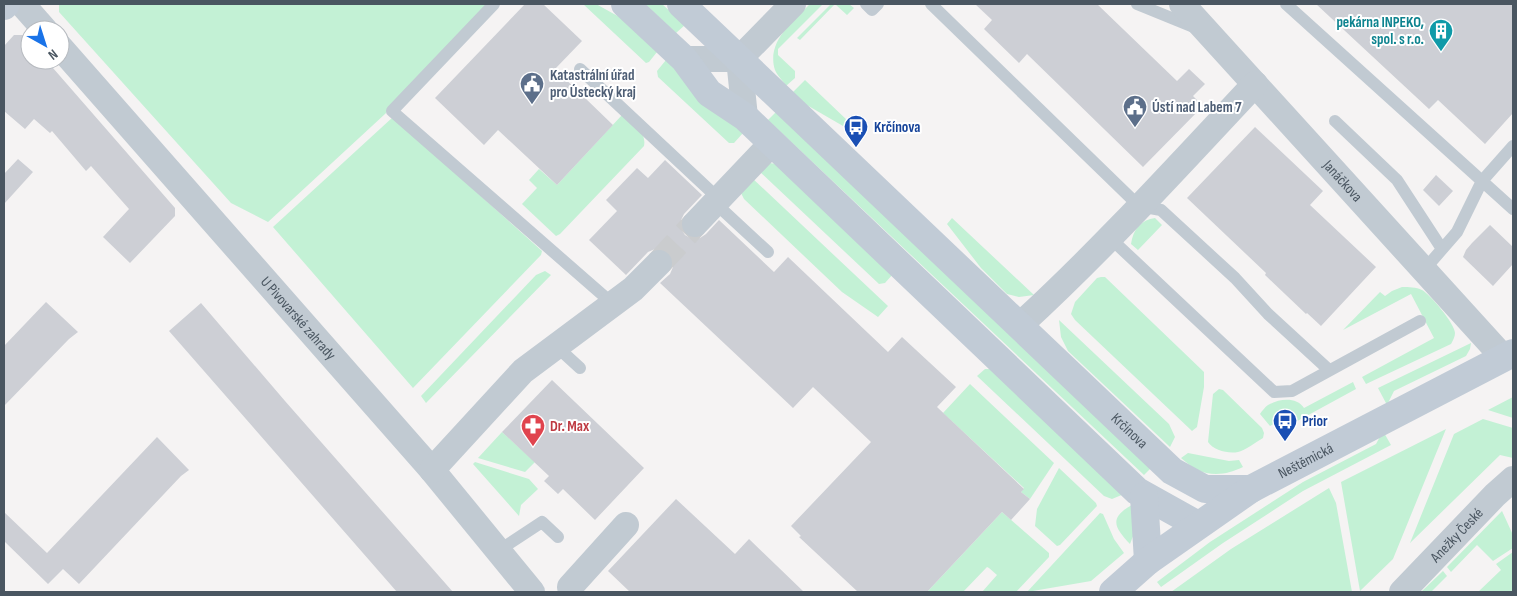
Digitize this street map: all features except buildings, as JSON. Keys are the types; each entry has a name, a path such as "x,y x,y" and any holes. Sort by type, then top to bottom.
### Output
{"street":[{"path":"22,4 36,20"},
{"path":"625,4 684,59 709,93 745,117 1122,477 1144,496 1198,525"},
{"name":"Krčínova","path":"681,4 1172,471 1205,489 1251,489"},
{"path":"684,59 739,59 792,4"},
{"name":"Janáčkova","path":"1182,4 1424,270 1508,355"},
{"name":"U Pivovarské zahrady","path":"70,58 432,470 532,592"},
{"path":"739,59 745,117"},
{"path":"1019,326 1048,300 1110,237 1255,84"},
{"path":"695,224 772,143"},
{"path":"432,470 523,371 633,289 659,263"},
{"name":"Neštěmická","path":"1113,592 1148,561 1251,489 1508,355"},
{"name":"Krčínova","path":"1172,471 1198,525"},
{"name":"Anežky České","path":"1402,592 1495,495 1513,479"},
{"path":"1144,496 1148,561"},
{"path":"570,587 626,525"}],"lane":[{"path":"494,4 392,111 614,304"},
{"path":"866,4 872,10 878,4"},
{"path":"931,4 1139,206 1160,210 1235,278 1268,314 1329,370"},
{"path":"1137,4 1210,34"},
{"path":"1286,4 1513,209"},
{"path":"580,69 768,252"},
{"path":"1335,121 1398,180 1442,249"},
{"path":"1424,270 1457,232 1482,181 1513,146"},
{"path":"1110,237 1274,392 1292,391 1420,321"},
{"path":"556,346 580,368"},
{"path":"498,551 542,522 558,538"}],"green space":[{"path":"59,4 491,4 385,114 268,222 231,203 70,24 70,20 66,20 59,12"},
{"path":"583,4 596,4 623,19 657,52 646,63"},
{"path":"645,4 662,4 685,25 676,33"},
{"path":"810,4 823,4 778,49 778,55 795,71 795,78 786,86 775,70 774,50 789,25"},
{"path":"831,4 835,4 800,40 797,38"},
{"path":"835,4 849,4 854,8 847,15"},
{"path":"666,60 743,133 734,143 729,143 658,77 657,71"},
{"path":"805,80 848,121 843,126 805,104 793,92"},
{"path":"776,112 1152,467 1144,475 768,120"},
{"path":"622,115 641,132 644,146 556,236 522,204 537,188 529,180 539,169 557,185"},
{"path":"393,117 542,251 541,255 413,388 273,227"},
{"path":"769,163 777,164 893,274 885,283 879,284 758,170"},
{"path":"751,177 888,306 878,317 842,292 744,199 741,193"},
{"path":"952,218 1034,295 1019,297 1007,294 981,268 947,224"},
{"path":"1155,218 1162,225 1138,250 1131,244 1138,226"},
{"path":"545,271 551,275 426,403 421,396 536,275"},
{"path":"1105,277 1204,372 1204,387 1197,427 1192,431 1075,320 1071,314 1075,302 1097,278"},
{"path":"1402,287 1420,289 1431,297 1451,323 1455,333 1454,337 1451,344 1366,384 1362,377 1434,338 1411,294 1343,330 1380,292 1385,296"},
{"path":"1059,320 1169,424 1175,437 1170,447 1068,351 1061,337"},
{"path":"1471,343 1466,356 1394,391 1387,405 1378,388"},
{"path":"985,369 993,369 1124,494 1112,499 1104,496 977,376"},
{"path":"1353,382 1356,389 1290,425 1285,418 1270,426 1260,414 1268,405 1283,400 1293,400 1304,408"},
{"path":"970,384 1054,463 1030,499 1021,492 1024,488 943,413"},
{"path":"1219,389 1223,390 1262,428 1263,438 1241,451 1234,452 1221,451 1210,445 1208,442 1213,394"},
{"path":"1513,397 1513,418 1488,410"},
{"path":"1483,419 1513,428 1513,458 1500,455 1410,543 1454,434"},
{"path":"1446,429 1393,559 1360,591 1341,482"},
{"path":"1383,431 1391,445 1303,491 1223,543 1161,587 1157,582 1210,542 1303,482 1376,444"},
{"path":"502,432 535,462 525,472 478,458"},
{"path":"1188,453 1229,461 1239,460 1243,467 1221,474 1203,472 1195,469 1181,458"},
{"path":"475,462 529,479 538,489 521,505 519,516 473,464"},
{"path":"1059,468 1097,506 1057,546 1035,526 1037,509"},
{"path":"1329,488 1336,503 1352,592 1171,592 1231,549"},
{"path":"1132,505 1135,531 1130,544 1116,523 1119,514"},
{"path":"1502,511 1513,535 1513,548 1493,561 1477,545 1451,572 1447,567"},
{"path":"1002,512 1049,553 1049,557 1016,592 982,592 997,575 987,567 963,592 927,592"},
{"path":"1100,513 1103,514 1114,539 1124,553 1091,581 1027,592"},
{"path":"1513,552 1513,592 1478,592 1501,570 1496,564"},
{"path":"1443,571 1447,576 1431,592 1421,592"}],"tunnel":[{"path":"659,263 695,224"}],"place":[{"name":"pekárna INPEKO, spol. s r.o.","path":"1441,52"},
{"name":"Katastrální úřad pro Ústecký kraj","path":"532,105"},
{"name":"Ústí nad Labem 7","path":"1135,128"},
{"name":"Krčínova","path":"856,148"},
{"name":"Prior","path":"1285,442"},
{"name":"Dr. Max","path":"533,447"}]}
